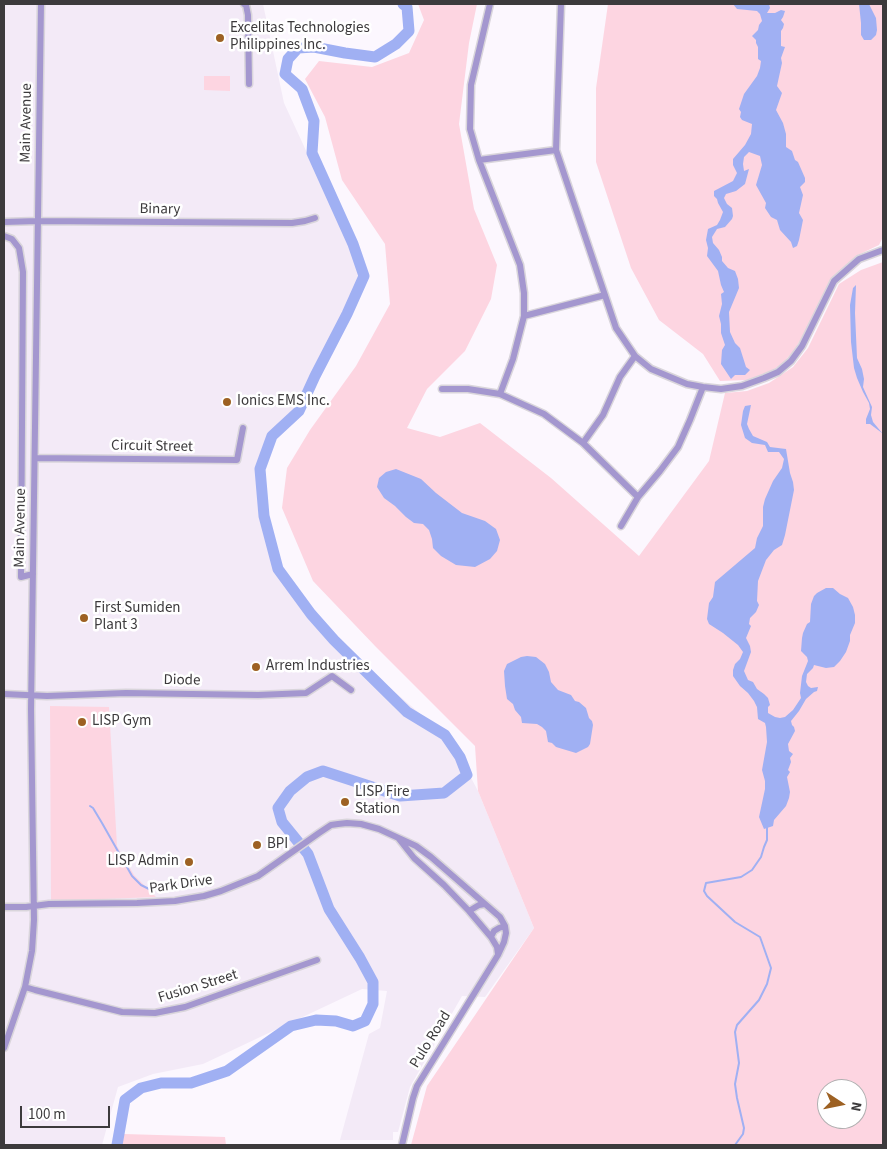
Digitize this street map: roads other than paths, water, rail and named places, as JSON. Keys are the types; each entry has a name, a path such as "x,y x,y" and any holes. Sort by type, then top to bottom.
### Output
{"street":[{"name":"Main Avenue","path":"4,1048 7,1031 26,987 32,950 35,905 31,695 41,4"},
{"path":"244,4 246,5 248,15 249,84"},
{"path":"490,4 471,85 470,129 479,160 520,265 524,292 524,316 513,359 500,394"},
{"path":"561,4 556,150 616,328 636,356 651,368 687,384 721,389 742,386 778,372 791,361 802,346 834,281 859,259 883,250"},
{"path":"479,160 556,150"},
{"name":"Binary","path":"4,222 292,223 305,222 315,218"},
{"path":"4,236 12,239 19,248 23,272 21,577 33,574"},
{"path":"524,316 605,295"},
{"path":"583,443 602,415 620,377 636,356"},
{"path":"621,526 638,498 678,447 703,387"},
{"path":"442,389 468,389 500,394 544,414 583,443 638,498"},
{"name":"Circuit Street","path":"35,458 237,460 244,428"},
{"name":"Diode","path":"4,694 47,696 126,693 258,695 306,693 332,676 351,690"},
{"name":"Park Drive","path":"4,907 176,901 204,896 258,876 319,832 331,826 347,823 362,824 379,829 416,846 481,899 500,917 505,926"},
{"name":"Park Drive","path":"399,838 414,858 469,911 491,937 497,947 498,955"},
{"path":"469,911 479,904 485,904"},
{"path":"491,937 494,931 505,926 504,942 498,955"},
{"name":"Pulo Road","path":"402,1145 417,1086 498,955"},
{"name":"Fusion Street","path":"26,987 122,1012 155,1013 185,1007 316,960"}],"water":[{"path":"733,4 769,4 770,8 767,13 785,11 781,20 784,24 781,31 781,46 785,47 781,58 782,63 777,86 782,93 776,110 786,134 786,147 792,151 795,160 798,162 805,182 800,187 803,195 799,213 803,220 797,246 793,248 791,242 780,230 777,220 771,217 765,208 766,203 756,185 762,165 760,156 749,152 744,157 744,171 749,169 745,184 736,191 726,194 724,198 732,208 733,216 725,227 717,229 712,237 713,243 722,257 722,261 728,268 735,271 738,279 739,288 729,312 730,332 735,343 740,348 746,367 750,370 745,375 735,375 731,379 721,364 722,350 725,345 719,316 722,304 721,294 724,292 718,271 707,256 706,240 708,229 717,225 723,212 714,196 714,191 733,181 737,173 733,165 733,159 745,145 751,134 752,124 742,120 739,109 744,94 757,76 760,68 761,61 758,59 758,47 756,40 752,36 758,30 762,21 757,11 737,9"},
{"path":"859,4 869,4 876,18 876,35 871,40 864,40 861,35"},
{"path":"856,285 857,358 862,369 863,387 872,407 871,415 873,422 883,434 883,438 882,433 870,424 866,424 870,409 869,403 854,368 850,305 853,288"},
{"path":"751,405 747,424 749,429 753,436 767,442 770,447 786,449 794,490 782,545 774,550 766,560 758,581 757,601 759,605 756,612 750,618 749,624 751,626 746,638 751,652 744,671 748,680 753,682 757,689 768,698 770,705 768,713 775,717 785,717 793,710 801,698 802,676 808,661 801,651 802,638 807,624 810,622 811,604 814,596 826,588 833,588 848,598 855,615 855,623 850,635 850,641 840,661 834,667 826,668 814,665 807,674 806,682 808,686 811,688 818,687 817,691 806,699 791,721 795,731 788,744 789,751 793,754 790,758 791,762 788,770 790,772 787,777 790,792 789,798 786,806 774,820 773,826 764,829 759,817 765,789 762,770 767,742 765,723 758,719 757,707 754,701 733,676 735,664 743,652 738,645 709,624 707,619 715,582 755,548 757,538 763,526 765,499 773,481 782,468 784,459 779,452 768,452 765,445 752,443 745,438 741,425 743,411 745,406"},
{"path":"396,469 421,479 462,513 485,521 496,529 500,540 497,551 490,559 475,567 456,565 441,556 433,548 429,530 423,524 414,523 406,517 384,498 377,487 379,478 386,472"},
{"path":"527,656 536,657 545,664 551,682 558,690 571,695 575,701 586,708 593,725 588,747 576,753 556,747 548,742 546,731 542,727 537,724 522,723 521,717 513,704 507,699 504,671 507,664"}],"waterway":[{"path":"117,1145 125,1100 141,1088 161,1083 191,1083 227,1071 291,1026 316,1020 336,1021 353,1026 365,1021 373,1004 373,982 329,909 308,854 282,822 278,808 290,791 307,777 323,771 400,796 444,793 467,775 460,757 445,735 407,712 334,640 311,614 278,569 264,516 260,469 272,436 299,411 364,276 353,244 312,153 314,121 302,89 285,74 288,59 298,48 314,47 375,57 396,44 409,31 407,7 403,4"},
{"path":"90,806 93,808 132,876 141,885 149,889"},
{"path":"735,1145 743,1134 744,1128 735,1084 739,1063 735,1032 737,1025 759,1000 767,984 771,968 760,937 735,922 704,891 706,883 741,877 752,870 761,857 767,840 767,827"}],"place":[{"name":"Excelitas Technologies Philippines Inc.","path":"220,38"},
{"name":"Ionics EMS Inc.","path":"227,402"},
{"name":"First Sumiden Plant 3","path":"84,618"},
{"name":"Arrem Industries","path":"256,667"},
{"name":"LISP Gym","path":"82,722"},
{"name":"LISP Fire Station","path":"345,802"},
{"name":"BPI","path":"257,845"},
{"name":"LISP Admin","path":"189,862"}]}
